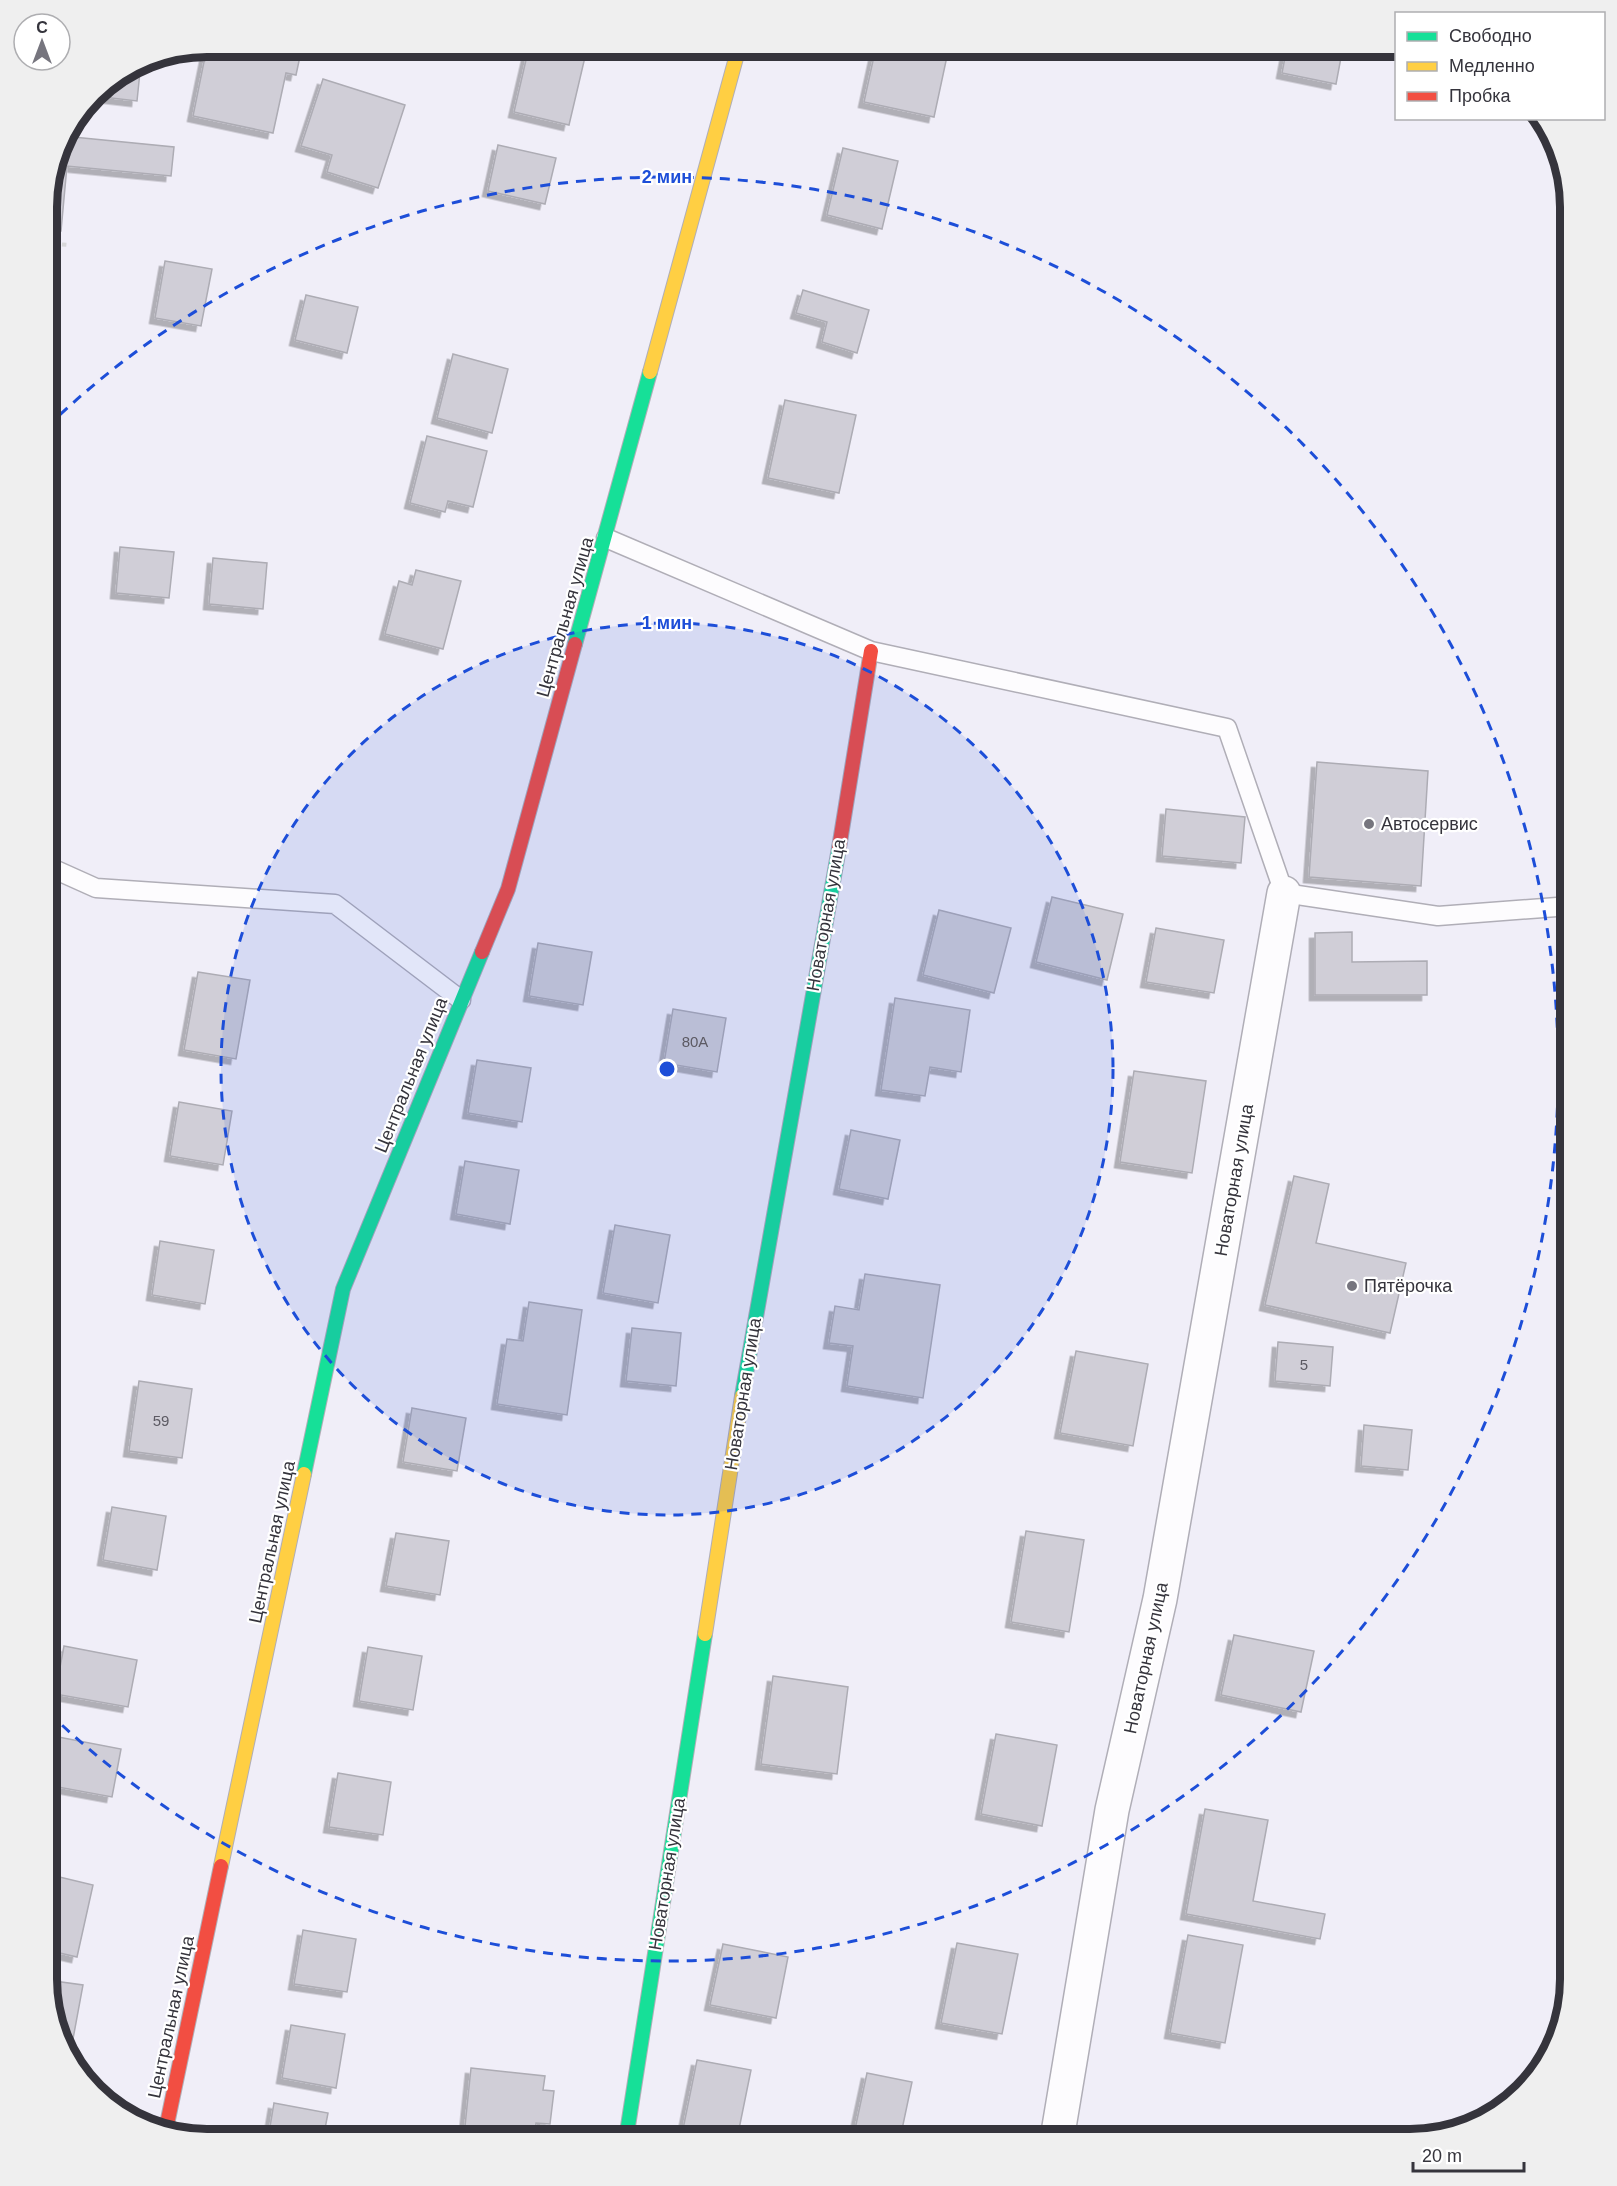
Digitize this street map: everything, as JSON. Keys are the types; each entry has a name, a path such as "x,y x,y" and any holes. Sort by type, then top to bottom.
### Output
{"street":[{"name":"Центральная улица","path":"167,2124 343,1289 508,889 737,57"},
{"name":"Новаторная улица","path":"628,2129 747,1364 842,830 871,651"},
{"name":"Новаторная улица","path":"1059,2129 1112,1810 1160,1599 1284,893"}],"lane":[{"path":"606,538 871,651 1227,728 1284,893 1438,916 1560,907"},
{"path":"57,870 96,888 335,904 461,1000"}],"path":[{"path":"57,243 68,244"}],"building":[{"path":"205,57 300,57 296,75 286,73 273,133 193,116"},
{"path":"527,57 585,57 569,125 514,112"},
{"path":"874,57 947,57 934,117 864,102"},
{"path":"1285,57 1341,57 1336,84 1282,73"},
{"path":"140,74 137,101 105,97 124,82"},
{"path":"323,79 405,105 378,188 327,172 332,155 301,146"},
{"path":"74,137 174,147 171,176 67,166 61,231 57,231 58,188 62,168"},
{"path":"498,145 556,158 545,204 488,191"},
{"path":"843,148 898,161 882,229 827,215"},
{"path":"165,261 212,269 201,326 155,318"},
{"path":"803,290 869,310 857,353 822,342 827,322 796,313"},
{"path":"306,295 358,307 347,353 295,340"},
{"path":"453,354 508,369 492,433 437,418"},
{"path":"785,400 856,415 839,493 768,478"},
{"path":"427,436 487,451 473,507 448,501 445,512 410,503"},
{"path":"120,547 174,552 169,598 116,593"},
{"path":"213,558 267,563 263,609 209,604"},
{"path":"416,570 461,581 443,649 385,634 399,581 412,585"},
{"name":"Автосервис","path":"1317,762 1428,771 1421,886 1309,877"},
{"path":"1166,809 1245,817 1241,863 1162,856"},
{"path":"1052,897 1123,914 1107,980 1036,962"},
{"path":"939,910 1011,928 994,993 923,975"},
{"path":"1156,928 1224,940 1214,993 1146,982"},
{"path":"1352,932 1352,962 1427,961 1427,995 1315,995 1315,933"},
{"path":"538,943 592,952 583,1005 529,996"},
{"path":"198,972 250,980 236,1059 184,1050"},
{"path":"895,998 970,1010 961,1072 930,1067 925,1096 881,1090"},
{"path":"673,1009 726,1018 717,1072 664,1063"},
{"path":"477,1060 531,1068 522,1122 468,1113"},
{"path":"1134,1071 1206,1081 1192,1173 1120,1162"},
{"path":"179,1102 232,1111 223,1165 170,1156"},
{"path":"851,1130 900,1140 888,1199 839,1189"},
{"path":"465,1161 519,1170 510,1224 456,1214"},
{"path":"1294,1176 1329,1184 1316,1243 1406,1263 1390,1333 1265,1305"},
{"path":"615,1225 670,1235 658,1303 603,1293"},
{"path":"160,1241 214,1250 205,1304 152,1295"},
{"path":"865,1274 940,1285 923,1398 847,1386 853,1346 829,1343 835,1306 859,1310"},
{"path":"529,1302 582,1310 567,1415 497,1404 507,1339 523,1341"},
{"path":"632,1328 681,1333 676,1386 626,1381"},
{"path":"1278,1342 1333,1347 1330,1386 1275,1381"},
{"path":"1076,1351 1148,1364 1133,1446 1060,1433"},
{"path":"139,1381 192,1389 182,1458 129,1451"},
{"path":"412,1408 466,1418 457,1471 403,1462"},
{"path":"1364,1425 1412,1430 1408,1470 1361,1466"},
{"path":"112,1507 166,1516 157,1570 103,1560"},
{"path":"1026,1531 1084,1540 1069,1632 1011,1622"},
{"path":"396,1533 449,1541 440,1595 386,1586"},
{"path":"1234,1635 1314,1651 1301,1712 1221,1695"},
{"path":"64,1646 137,1660 128,1707 57,1694"},
{"path":"368,1647 422,1656 413,1710 359,1701"},
{"path":"773,1676 848,1687 837,1774 761,1764"},
{"path":"996,1734 1057,1745 1042,1826 981,1814"},
{"path":"57,1737 121,1749 112,1797 57,1787"},
{"path":"338,1773 391,1782 383,1835 329,1827"},
{"path":"1205,1809 1268,1820 1253,1901 1325,1914 1320,1939 1186,1914"},
{"path":"57,1876 93,1885 77,1957 57,1952"},
{"path":"303,1930 356,1939 347,1992 294,1984"},
{"path":"1188,1935 1243,1945 1225,2043 1170,2033"},
{"path":"957,1943 1018,1954 1002,2034 941,2023"},
{"path":"723,1944 788,1957 776,2018 710,2005"},
{"path":"57,1981 83,1985 73,2039 70,2039 65,2027"},
{"path":"291,2025 345,2034 336,2088 282,2078"},
{"path":"697,2060 751,2070 739,2129 683,2129"},
{"path":"471,2068 545,2076 543,2090 554,2091 550,2124 536,2123 535,2129 465,2129"},
{"path":"867,2073 912,2082 902,2129 855,2129"},
{"path":"274,2103 328,2113 325,2129 270,2129"}],"traffic: fast":[{"path":"575,644 650,372"},
{"path":"742,1396 839,848"},
{"path":"304,1474 343,1289 482,952"},
{"path":"628,2129 705,1634"}],"traffic: slow":[{"path":"650,372 736,57"},
{"path":"705,1634 742,1396"},
{"path":"221,1866 304,1474"}],"traffic: jam":[{"path":"482,952 508,889 575,644"},
{"path":"839,848 871,651"},
{"path":"167,2124 221,1866"}],"place":[{"name":"Автосервис","path":"1369,824"},
{"name":"Пятёрочка","path":"1352,1286"}]}
